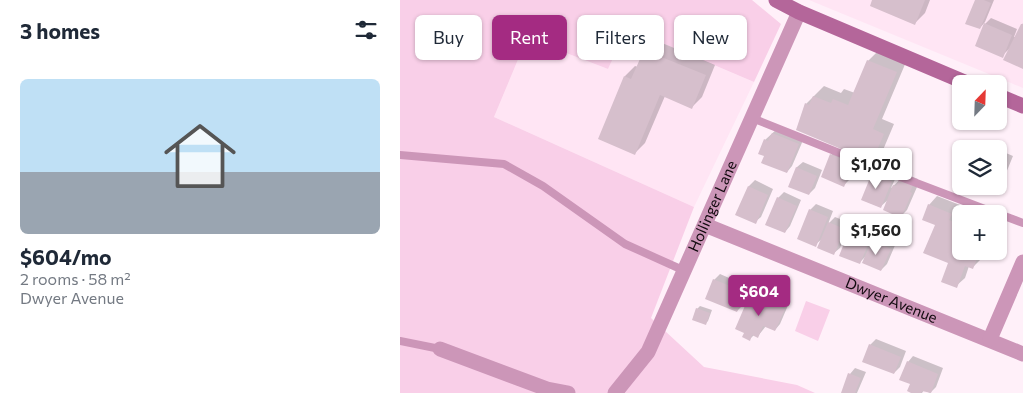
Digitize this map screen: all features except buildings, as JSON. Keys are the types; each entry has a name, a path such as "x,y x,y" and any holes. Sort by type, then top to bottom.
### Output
{"street":[{"path":"776,0 799,12 952,76"},
{"name":"Hollinger Lane","path":"616,393 648,352 799,12"},
{"path":"1008,100 1023,106"},
{"name":"Dwyer Avenue","path":"705,225 1023,354"},
{"path":"990,339 1023,262"},
{"path":"440,349 547,389 568,393"}],"lane":[{"path":"752,118 974,205"},
{"path":"400,156 504,164 543,186 625,244 685,271"},
{"path":"1007,217 1023,223"},
{"path":"400,341 440,349"}],"shaded area":[{"path":"400,0 752,0 781,24 754,82 702,60 747,60 747,15 674,15 674,48 664,44 664,15 577,15 577,57 567,53 567,15 492,15 492,60 518,60 494,117 694,207 651,318 704,367 797,385 815,393 400,393"},
{"path":"809,0 1023,0 1023,88 1008,82 1008,75 991,75"},
{"path":"664,44 674,48 674,60 702,60 754,82 694,207 494,117 518,60 567,60 567,53 577,57 577,60 584,60 608,69 612,60 664,60"},
{"path":"584,60 612,60 608,69"},
{"path":"806,301 830,310 818,341 795,331"}]}
